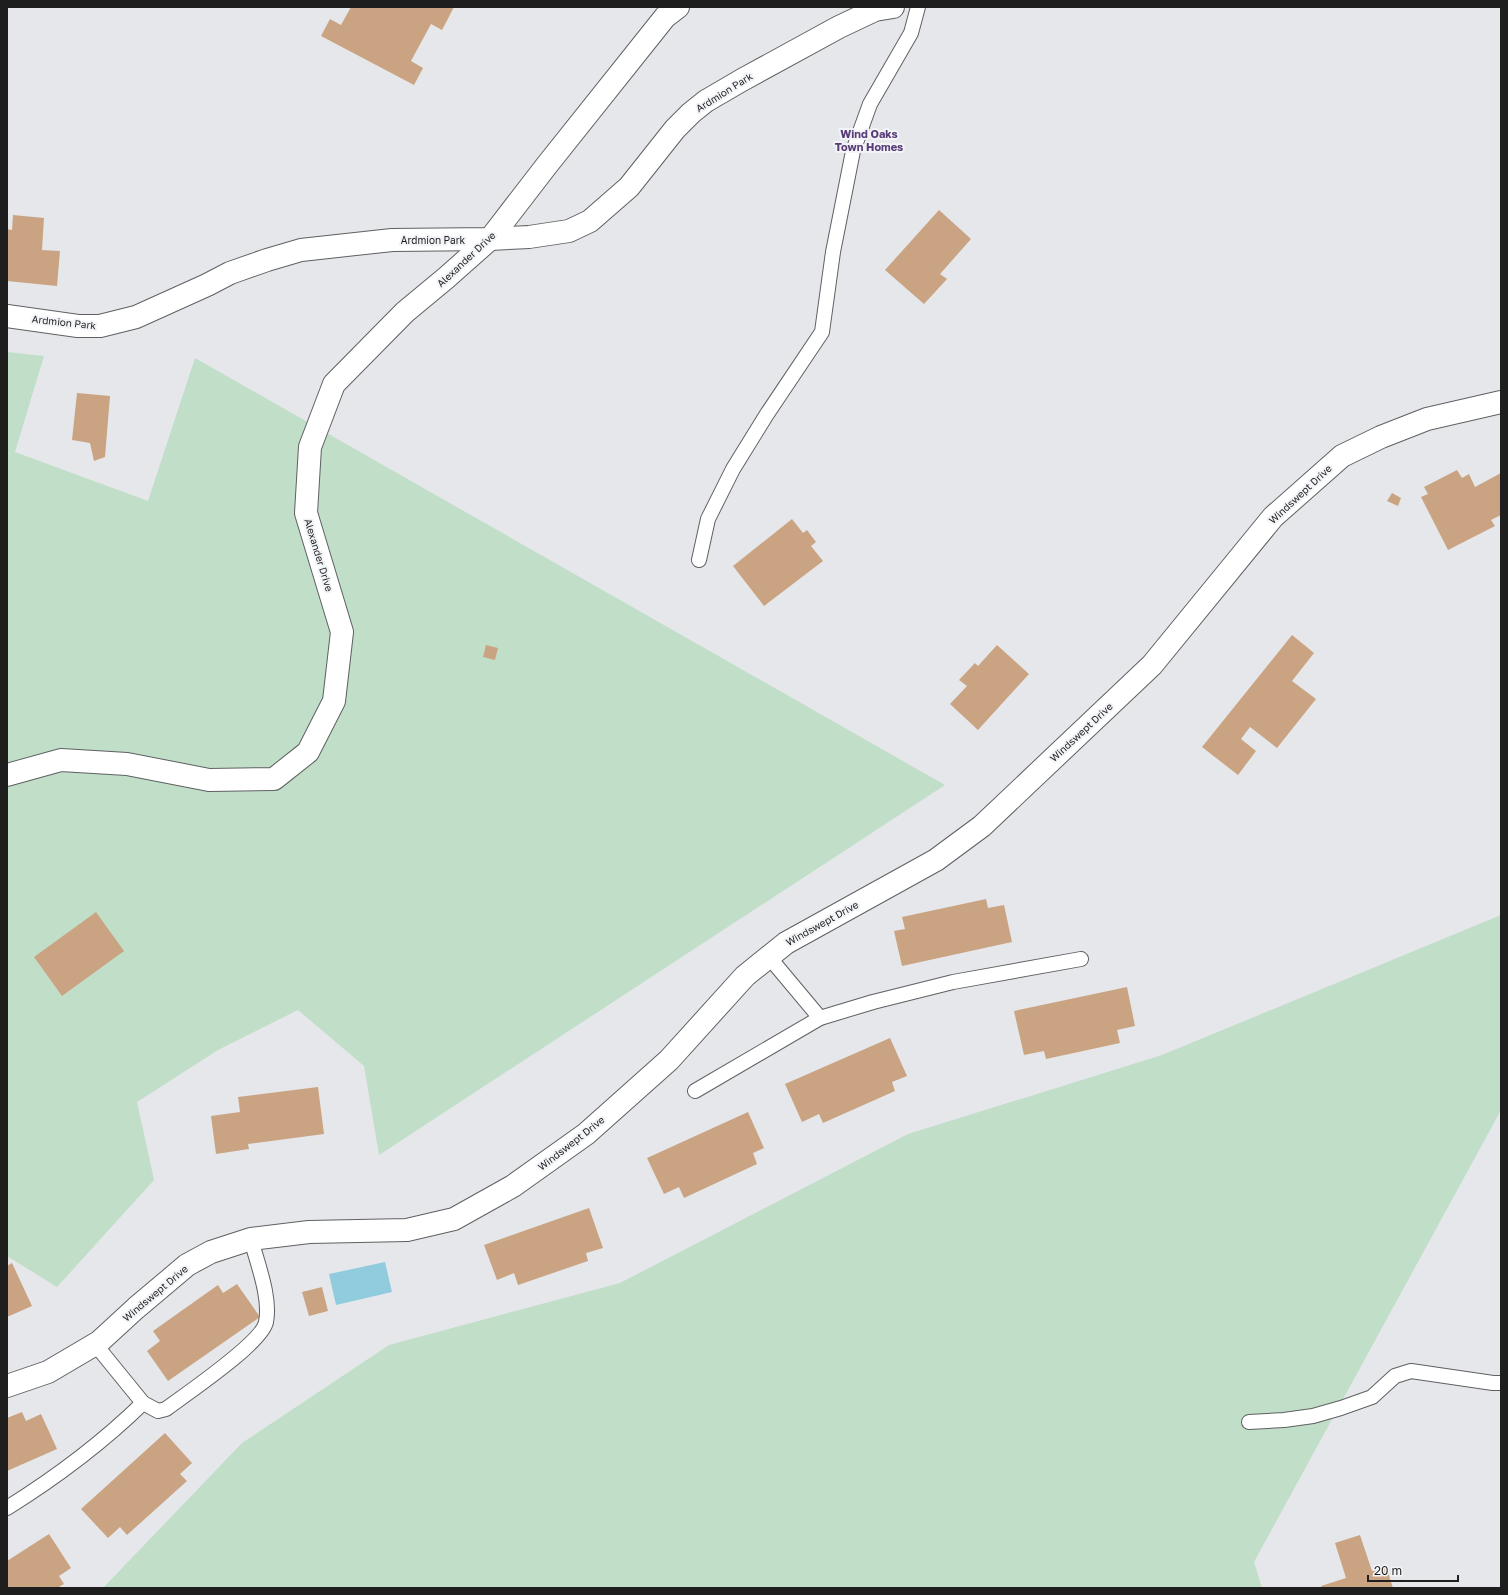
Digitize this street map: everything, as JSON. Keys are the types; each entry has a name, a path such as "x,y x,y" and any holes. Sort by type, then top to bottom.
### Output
{"street":[{"name":"Alexander Drive","path":"7,775 61,760 127,764 209,780 274,779 308,752 334,701 342,632 306,513 310,447 334,384 405,312 490,239 547,165 665,18 678,7"},
{"name":"Ardmion Park","path":"7,316 78,326 100,326 136,317 230,273 301,250 392,240 490,239 529,237 569,231 590,221 629,187 690,113 706,101 839,27 875,10 893,7"},
{"name":"Windswept Drive","path":"7,1386 48,1372 95,1344 187,1265 211,1252 251,1239 309,1232 406,1230 454,1219 513,1186 586,1134 669,1060 745,976 786,943 936,860 982,826 1152,665 1273,517 1342,456 1381,437 1427,419 1501,402"}],"lane":[{"path":"699,560 708,519 734,469 767,414 822,332 833,252 853,151 870,104 911,32 918,7"},
{"path":"769,957 820,1018"},
{"path":"695,1091 820,1018 873,1002 953,982 1081,959"},
{"path":"95,1344 143,1403 158,1411 166,1409 248,1346 261,1332 266,1323 266,1296 251,1239"},
{"path":"1249,1422 1284,1420 1313,1416 1341,1408 1372,1397 1395,1376 1411,1371 1501,1383"},
{"path":"7,1508 29,1495 114,1431 143,1403"}],"green space":[{"path":"7,352 44,356 15,452 148,501 195,358 945,785 379,1155 364,1066 298,1010 218,1050 137,1102 154,1180 57,1287 7,1256"},
{"path":"1501,915 1501,1110 1254,1562 1262,1588 103,1588 242,1443 389,1345 620,1283 908,1134 1162,1055"}],"water":[{"path":"385,1262 392,1292 336,1305 329,1274"}],"building":[{"path":"351,7 454,7 442,30 431,24 411,61 423,68 414,85 321,36 330,19 341,25"},
{"path":"939,210 971,239 940,274 947,279 924,304 885,270"},
{"path":"13,215 44,218 42,250 60,251 57,286 7,281 7,229 12,230"},
{"path":"77,393 110,396 105,457 94,461 90,443 72,440"},
{"path":"1457,470 1462,478 1469,474 1475,487 1501,473 1501,515 1491,520 1495,526 1448,550 1421,497 1428,494 1424,487"},
{"path":"1392,493 1401,498 1398,506 1387,501"},
{"path":"792,519 803,533 807,530 816,542 811,546 823,561 764,606 733,566"},
{"path":"1292,635 1314,653 1292,681 1316,699 1277,748 1250,727 1241,739 1256,751 1238,775 1202,747"},
{"path":"486,645 498,648 495,660 483,657"},
{"path":"997,645 1029,674 978,730 950,704 967,686 959,680 975,663 978,666"},
{"path":"986,899 988,908 1004,905 1012,942 902,966 894,931 905,929 902,917"},
{"path":"96,912 124,951 62,996 34,957"},
{"path":"1127,987 1135,1026 1117,1030 1120,1043 1046,1059 1044,1051 1024,1055 1014,1011"},
{"path":"890,1038 907,1076 892,1082 895,1091 823,1123 819,1114 802,1122 785,1084"},
{"path":"318,1087 324,1134 248,1144 249,1149 216,1154 211,1116 240,1112 238,1097"},
{"path":"748,1112 764,1148 753,1153 757,1164 684,1198 679,1187 664,1194 647,1158"},
{"path":"589,1208 603,1248 586,1253 588,1261 518,1285 514,1273 497,1280 484,1245"},
{"path":"12,1263 32,1306 7,1317 7,1266"},
{"path":"237,1284 260,1317 168,1381 147,1351 160,1341 153,1331 218,1285 223,1293"},
{"path":"322,1287 328,1311 309,1316 302,1292"},
{"path":"22,1412 26,1421 41,1414 57,1449 7,1471 7,1418"},
{"path":"165,1433 192,1463 180,1474 187,1481 127,1535 120,1527 108,1538 81,1509"},
{"path":"49,1534 71,1568 59,1576 64,1584 57,1588 7,1588 7,1561"},
{"path":"1360,1535 1372,1571 1386,1566 1393,1588 1322,1588 1321,1586 1346,1578 1335,1543"}],"district":[{"name":"Wind Oaks Town Homes","path":"869,139"}]}
